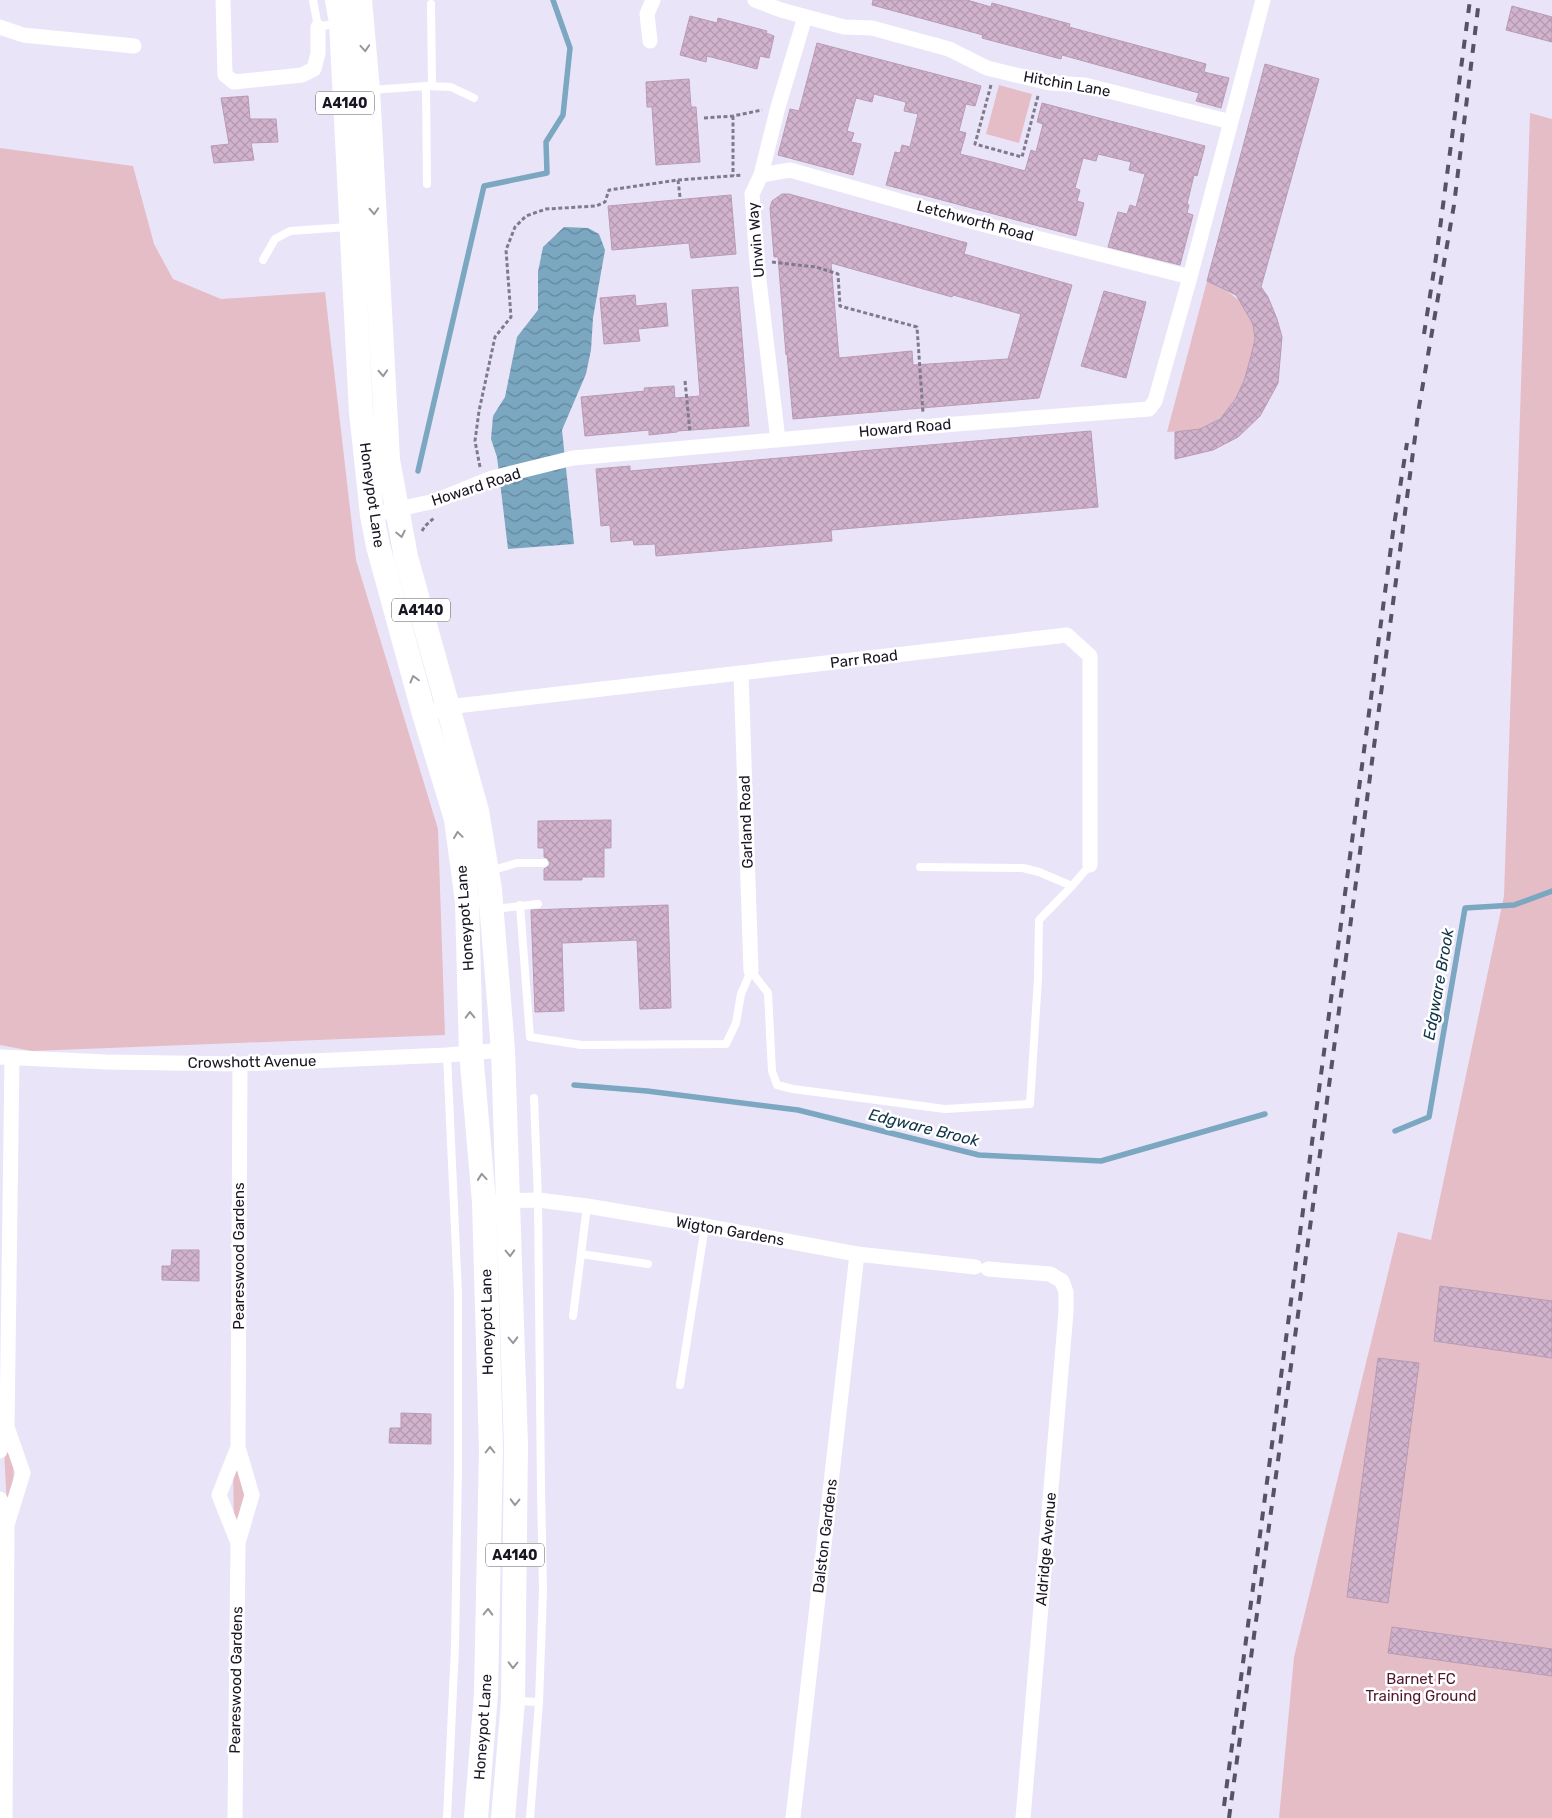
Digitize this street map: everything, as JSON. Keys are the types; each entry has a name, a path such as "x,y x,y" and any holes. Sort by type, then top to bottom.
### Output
{"main road":[{"name":"Honeypot Lane","path":"360,0 349,18 352,227 361,412 372,515 378,546 424,714 456,819 480,911 504,1050 516,1446 513,1701 503,1818"},
{"name":"Honeypot Lane","path":"349,18 368,90 388,460 396,510 406,557 477,811 487,872 480,911 471,1052 484,1202 490,1459 486,1694 476,1818"}],"street":[{"path":"223,0 225,75 234,82 302,75 314,69 318,53 318,27"},
{"path":"650,41 647,14 653,0"},
{"name":"Hitchin Lane","path":"756,0 805,17 844,27 872,28 949,49 987,68 1050,83 1085,85 1231,122"},
{"path":"1231,122 1264,0"},
{"name":"Unwin Way","path":"778,440 757,264 752,194 760,175 805,17"},
{"path":"0,27 22,35 134,46"},
{"name":"Howard Road","path":"372,515 436,501 487,475 573,458 1149,409 1155,400 1231,122"},
{"name":"Letchworth Road","path":"760,175 790,170 974,222 1190,277"},
{"name":"Parr Road","path":"424,714 447,707 1067,636 1090,656 1090,865"},
{"name":"Garland Road","path":"741,673 750,971"},
{"name":"Crowshott Avenue","path":"6,1058 240,1064 448,1055 504,1050"},
{"path":"0,1451 7,1427 6,1058"},
{"name":"Peareswood Gardens","path":"235,1818 238,1543 252,1495 238,1447 240,1064"},
{"name":"Wigton Gardens","path":"484,1202 538,1200 587,1206 857,1254 1050,1274 1062,1281"},
{"name":"Dalston Gardens","path":"793,1818 857,1254"},
{"name":"Aldridge Avenue","path":"1023,1818 1066,1312 1066,1292 1062,1281"},
{"path":"7,1427 24,1473 7,1525"},
{"name":"Peareswood Gardens","path":"238,1447 219,1495 238,1543"},
{"path":"0,1498 7,1525 5,1818"}],"lane":[{"path":"313,0 318,27 349,18"},
{"path":"427,184 431,4"},
{"path":"368,90 429,86 451,87 474,98"},
{"path":"263,260 275,239 290,231 352,227"},
{"path":"487,872 517,864 544,863"},
{"path":"520,906 530,1037 581,1045 726,1044 736,1023 741,994 750,971 768,993 772,1071 777,1085 793,1089 945,1109 1030,1104 1038,978 1039,920 1090,865"},
{"path":"920,867 1023,868 1039,872 1072,886"},
{"path":"480,911 538,904"},
{"path":"447,1818 455,1638 458,1466 458,1294 448,1055"},
{"path":"530,1818 543,1591 540,1480 538,1200 534,1098"},
{"path":"573,1316 587,1206"},
{"path":"680,1385 705,1226"},
{"path":"581,1254 648,1264"},
{"path":"513,1701 538,1702"}],"path":[{"path":"995,70 975,144 1022,157 1042,81"},
{"path":"704,118 733,116 778,107"},
{"path":"733,116 733,176"},
{"path":"487,475 475,441 479,411 496,337 510,317 506,250 515,227 526,216 546,209 596,206 605,202 609,190 678,180 760,175"},
{"path":"678,180 680,197"},
{"path":"757,264 778,262 816,267 838,274 840,306 916,327 925,427"},
{"path":"686,380 691,438"},
{"path":"420,536 425,526 437,516"}],"green space":[{"path":"999,85 1032,94 1019,143 986,134"},
{"name":"Barnet FC Training Ground","path":"1530,113 1552,119 1552,1818 1279,1818 1294,1657 1398,1232 1431,1240 1504,896"},
{"path":"0,148 133,166 154,244 173,279 221,299 325,292 356,560 438,829 445,1035 32,1051 0,1045"},
{"path":"1207,281 1234,297 1245,307 1249,314 1255,332 1250,361 1239,392 1220,418 1201,429 1167,432"},
{"path":"14,1445 13,1504 7,1508 4,1449"},
{"path":"233,1462 245,1471 243,1527 234,1528"}],"water":[{"path":"564,227 588,228 599,234 605,250 593,318 591,350 586,374 562,430 574,544 508,549 497,457 491,439 493,416 505,397 517,337 538,310 538,272 543,247"}],"building":[{"path":"873,0 967,0 991,7 992,3 1070,24 1069,27 1206,64 1204,72 1229,78 1221,108 1196,101 1199,93 1062,55 1061,59 982,38 983,35 872,5"},
{"path":"1512,6 1552,17 1552,42 1506,30"},
{"path":"690,16 717,23 718,18 767,31 766,33 774,36 769,58 760,56 757,69 707,56 706,62 680,55"},
{"path":"817,43 981,86 975,106 966,104 959,131 966,133 960,154 1025,171 1031,150 1036,152 1043,124 1037,122 1042,103 1205,146 1197,176 1194,175 1187,204 1189,205 1187,213 1193,215 1180,265 1108,247 1118,212 1127,214 1130,205 1136,207 1145,174 1129,170 1131,162 1098,154 1096,161 1083,158 1075,188 1080,190 1077,201 1084,203 1076,236 886,185 895,152 900,153 902,145 910,147 918,114 904,111 906,102 874,94 872,102 856,98 847,131 854,133 851,142 861,144 853,175 778,155 790,109 799,111"},
{"path":"1265,64 1319,79 1261,287 1268,297 1282,337 1278,383 1260,416 1238,437 1213,450 1175,459 1175,432 1200,429 1220,419 1235,400 1244,381 1255,339 1253,324 1236,295 1207,281"},
{"path":"689,79 691,107 696,107 700,162 656,165 652,107 647,107 646,82"},
{"path":"248,96 250,119 276,119 278,142 251,143 254,160 214,163 211,146 229,144 221,98"},
{"path":"782,194 789,194 967,243 964,254 1072,285 1039,398 793,419 778,257 774,257 770,208 772,201","holes":["831,263 952,297 953,295 1021,314 1008,359 913,365 912,351 839,358"]},
{"path":"731,195 736,254 691,258 689,243 612,250 608,206"},
{"path":"738,287 749,426 649,435 649,430 585,436 581,397 645,391 644,388 674,386 675,398 700,396 692,290"},
{"path":"1104,291 1146,302 1126,378 1081,366"},
{"path":"635,295 636,306 666,303 668,326 638,329 640,341 604,344 600,298"},
{"path":"1091,431 1098,507 831,530 832,541 656,556 655,544 634,545 633,540 611,542 610,525 601,526 596,469 630,466 630,471"},
{"path":"611,820 611,848 604,848 604,877 582,877 582,880 544,880 544,869 550,863 544,857 544,848 538,848 538,821"},
{"path":"668,905 671,1008 640,1009 637,940 562,943 564,1011 535,1012 531,910"},
{"path":"172,1250 199,1250 199,1281 162,1280 162,1266 171,1266"},
{"path":"1440,1286 1552,1301 1552,1358 1434,1341"},
{"path":"1378,1358 1419,1363 1388,1603 1347,1597"},
{"path":"401,1413 431,1414 431,1444 389,1443 390,1428 401,1428"},
{"path":"1392,1627 1552,1649 1552,1676 1388,1653"}],"waterway":[{"path":"418,471 484,186 547,173 546,142 563,115 570,48 553,0"},
{"name":"Edgware Brook","path":"1395,1131 1429,1117 1465,908 1514,905 1552,891"},
{"name":"Edgware Brook","path":"574,1085 647,1091 798,1110 979,1155 1101,1161 1265,1114"}],"railway":[{"path":"1424,334 1437,251 1470,0"},
{"path":"1229,1818 1317,1176 1419,407 1454,205 1479,0"},
{"path":"1224,1806 1393,532 1407,443"}]}
